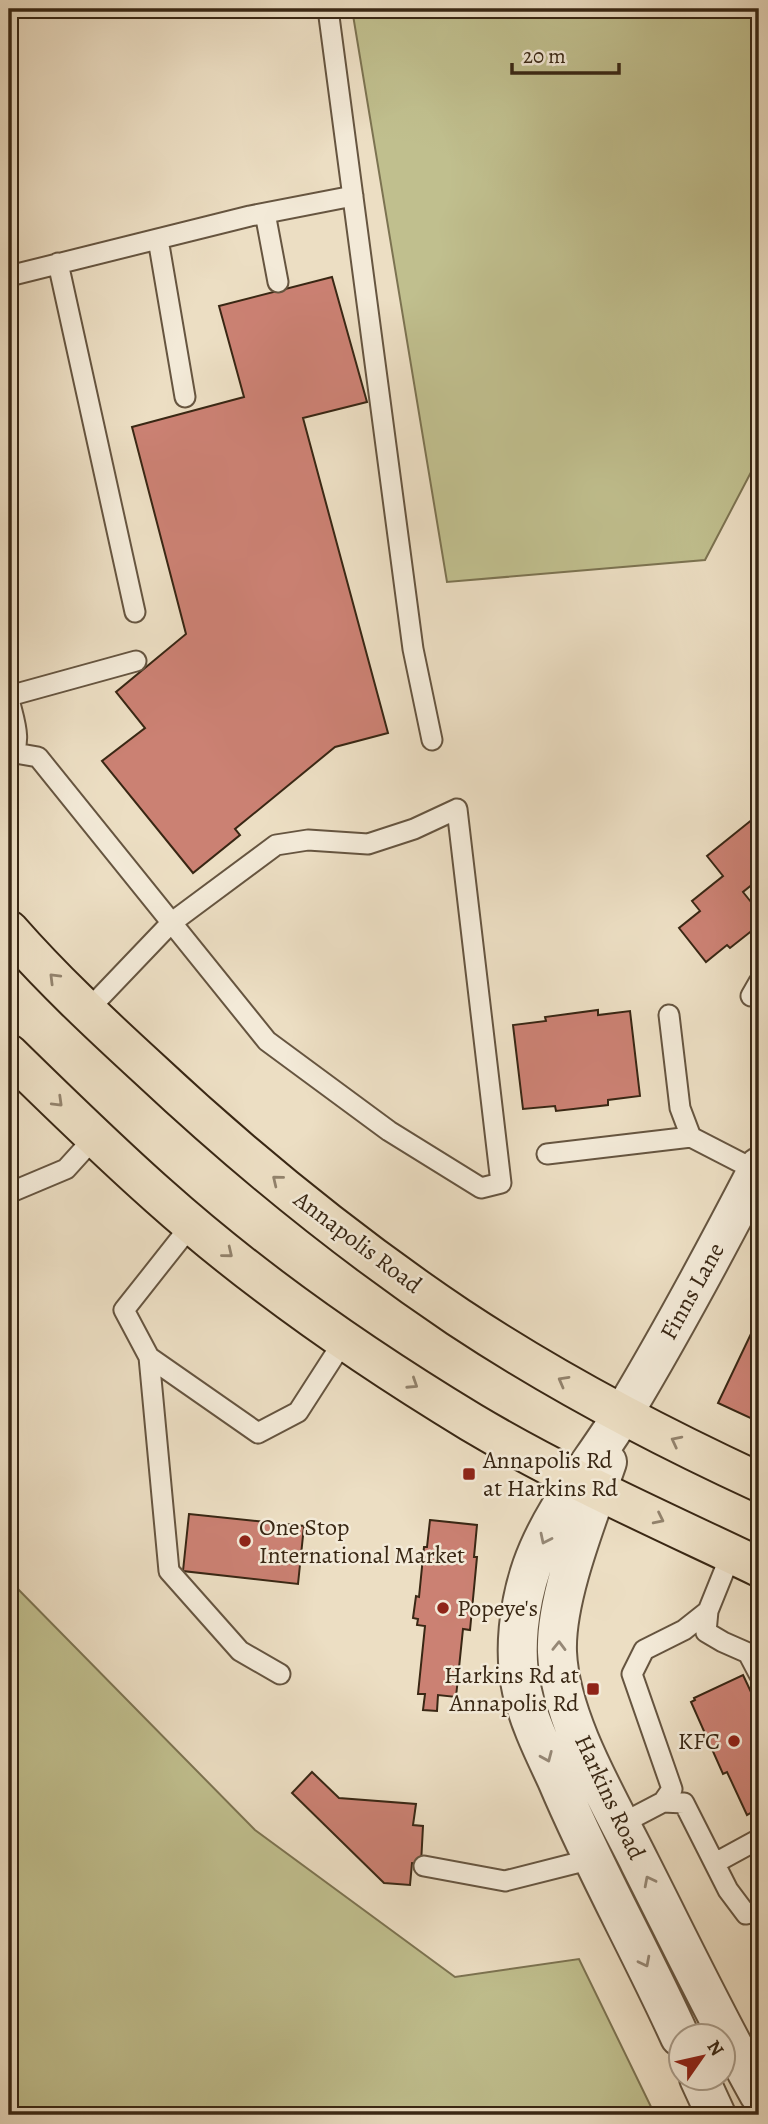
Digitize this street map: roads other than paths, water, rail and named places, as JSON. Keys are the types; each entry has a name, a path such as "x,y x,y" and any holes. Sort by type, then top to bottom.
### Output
{"main road":[{"name":"Annapolis Road","path":"9,930 87,1011 193,1110 348,1238 457,1316 539,1368 623,1414 759,1482"},
{"path":"9,1054 95,1138 192,1224 246,1269 345,1339 472,1422 588,1484 745,1561"}],"street":[{"name":"Finns Lane","path":"623,1414 754,1188"},
{"name":"Harkins Road","path":"623,1414 588,1484 562,1605 557,1652 566,1700 591,1765 759,2094"},
{"name":"Harkins Road","path":"588,1484 554,1520 533,1565 523,1600 517,1647 522,1691 540,1742 592,1859 674,2022"},
{"path":"705,2092 716,2115"}],"lane":[{"path":"328,9 413,649 432,740"},
{"path":"9,276 265,213 353,196"},
{"path":"265,213 278,282"},
{"path":"158,239 185,397"},
{"path":"58,263 135,612"},
{"path":"87,1011 172,923 276,845 308,839 368,844 414,830 457,809 501,1183 481,1188 389,1131 267,1041 172,923 38,757 12,756 17,731 9,698 136,661"},
{"path":"669,1015 680,1108 691,1137 754,1188"},
{"path":"547,1154 691,1137"},
{"path":"9,1193 66,1169 95,1138"},
{"path":"192,1224 124,1310 149,1357 169,1571 240,1651 280,1674"},
{"path":"149,1357 258,1433 298,1412 345,1339"},
{"path":"621,1824 663,1802 672,1789 632,1674 644,1650 684,1630 708,1611 745,1561"},
{"path":"708,1611 706,1632 748,1653 759,1674"},
{"path":"663,1802 684,1803 728,1889 746,1914 759,1911"},
{"path":"715,1863 759,1839"},
{"path":"424,1866 505,1881 592,1859"}],"place":[{"name":"Annapolis Rd at Harkins Rd","path":"469,1474"},
{"name":"One Stop International Market","path":"245,1541"},
{"name":"Popeye's","path":"443,1608"},
{"name":"Harkins Rd at Annapolis Rd","path":"593,1689"},
{"name":"KFC","path":"734,1741"}]}
